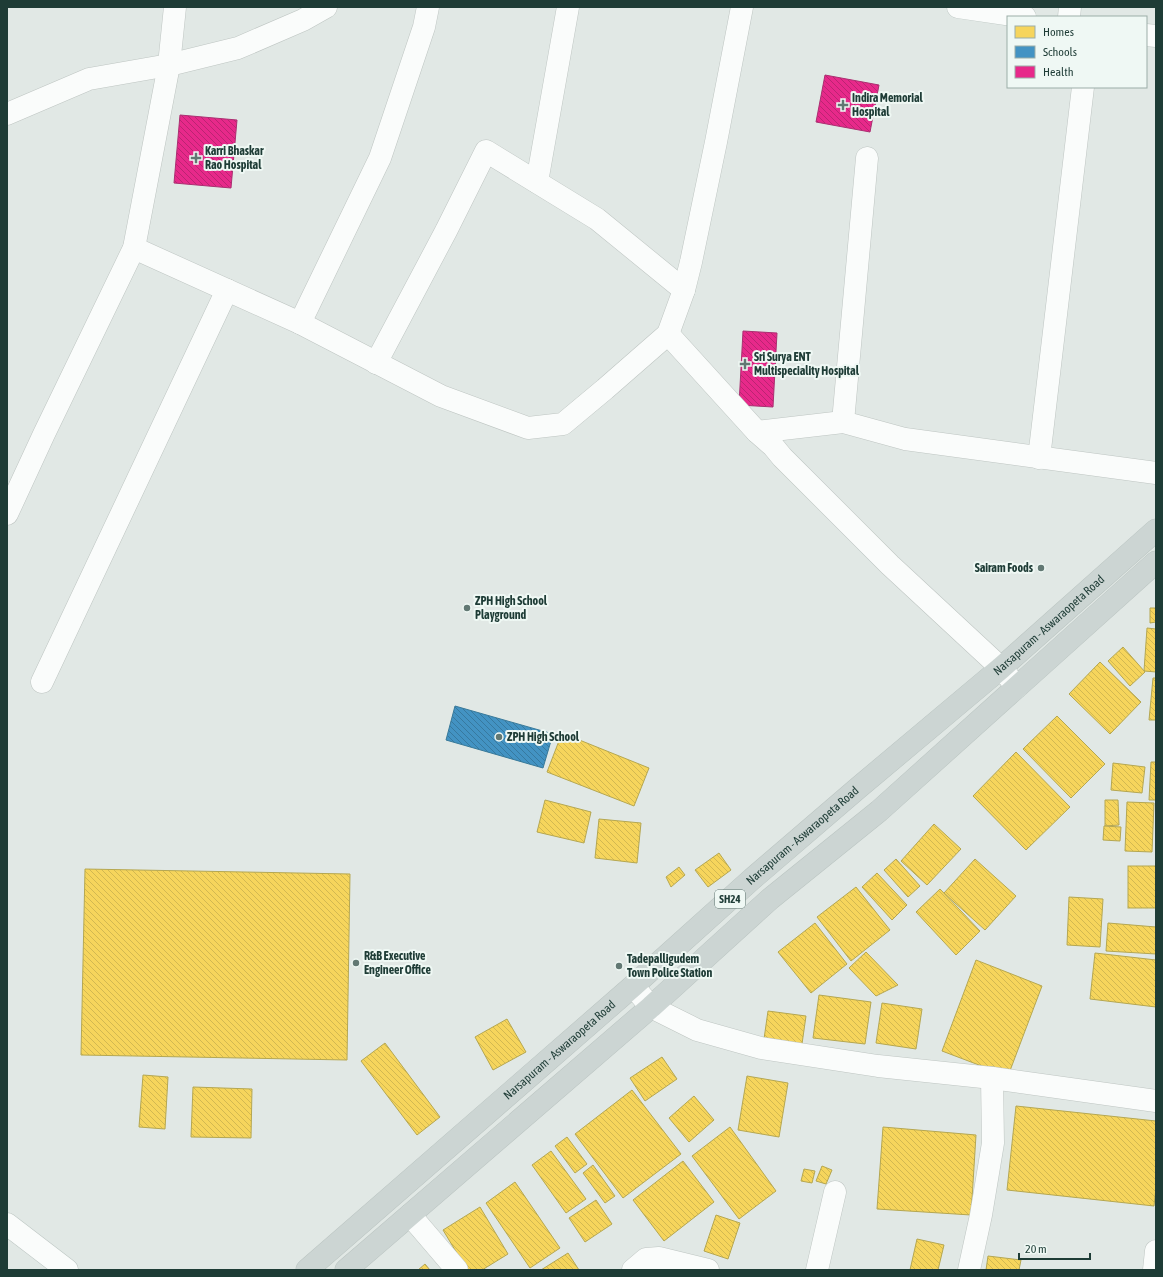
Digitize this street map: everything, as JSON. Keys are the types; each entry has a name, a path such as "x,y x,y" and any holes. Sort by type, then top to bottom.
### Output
{"main road":[{"name":"Narsapuram - Aswaraopeta Road","path":"307,1270 633,986 752,879 1001,668 1156,530"},
{"name":"Narsapuram - Aswaraopeta Road","path":"346,1270 651,1007 770,899 879,811 1156,562"}],"street":[{"path":"7,514 134,248 169,65 175,7"},
{"path":"7,114 89,79 169,65 238,48 303,20 326,7"},
{"path":"300,323 380,158 424,27 428,7"},
{"path":"537,182 568,7"},
{"path":"134,248 300,323 441,396 528,428 563,424 668,334 684,290 716,142 742,7"},
{"path":"958,7 1018,16"},
{"path":"1039,458 1083,88"},
{"path":"376,363 446,231 486,151 597,218 684,290"},
{"path":"843,422 867,158"},
{"path":"42,682 227,290"},
{"path":"668,334 757,432 773,446 782,457 890,565 1001,668 1017,687"},
{"path":"757,432 843,422 905,439 1156,473"},
{"path":"633,986 651,1007 697,1030 761,1048 878,1066 992,1078 1156,1101"},
{"path":"969,1270 981,1215 993,1143 992,1078"},
{"path":"817,1270 835,1192"},
{"path":"410,1214 457,1270"},
{"path":"7,1224 67,1270"},
{"path":"1154,1270 1156,1251"},
{"path":"633,1270 646,1259 660,1258 708,1270"}],"building: Homes":[{"path":"1150,608 1156,608 1156,622 1150,623"},
{"path":"1147,628 1156,629 1156,672 1144,671"},
{"path":"1123,647 1145,672 1130,686 1108,661"},
{"path":"1100,662 1141,702 1110,734 1069,694"},
{"path":"1153,678 1156,678 1156,720 1149,720"},
{"path":"1057,716 1105,764 1071,798 1023,749"},
{"path":"562,733 649,768 634,806 547,772"},
{"path":"1016,752 1070,807 1026,850 973,796"},
{"path":"1151,762 1156,762 1156,800 1149,800"},
{"path":"1113,763 1145,767 1142,793 1111,790"},
{"path":"545,800 591,812 584,843 537,832"},
{"path":"1105,800 1118,800 1119,825 1105,826"},
{"path":"1127,802 1154,803 1152,852 1125,851"},
{"path":"599,819 641,823 637,863 595,858"},
{"path":"934,824 961,849 927,885 901,861"},
{"path":"1104,826 1121,827 1120,841 1103,840"},
{"path":"719,853 731,870 708,887 695,870"},
{"path":"896,859 920,886 908,897 884,870"},
{"path":"975,859 1016,896 985,930 944,893"},
{"path":"1128,866 1156,866 1156,908 1128,908"},
{"path":"679,867 685,875 671,887 666,877"},
{"path":"85,869 350,874 347,1060 81,1055"},
{"path":"877,873 907,905 892,920 862,887"},
{"path":"856,887 890,930 851,961 817,917"},
{"path":"940,889 980,931 956,955 916,912"},
{"path":"1069,897 1103,899 1100,947 1067,945"},
{"path":"815,923 847,964 811,993 778,952"},
{"path":"1108,923 1156,927 1156,954 1106,951"},
{"path":"866,952 898,985 876,996 849,968"},
{"path":"1095,953 1156,960 1156,1007 1090,999"},
{"path":"976,960 1042,986 1008,1076 942,1051"},
{"path":"819,995 871,1002 865,1044 813,1038"},
{"path":"882,1003 922,1009 916,1049 876,1043"},
{"path":"768,1011 806,1016 802,1044 764,1039"},
{"path":"507,1019 526,1052 493,1070 475,1037"},
{"path":"385,1043 440,1117 417,1135 361,1061"},
{"path":"662,1057 677,1079 645,1101 630,1078"},
{"path":"143,1075 168,1077 165,1129 139,1127"},
{"path":"747,1076 788,1083 779,1137 738,1130"},
{"path":"193,1087 252,1089 251,1138 191,1137"},
{"path":"632,1090 681,1154 623,1198 575,1134"},
{"path":"694,1096 714,1120 689,1142 669,1118"},
{"path":"1016,1106 1156,1121 1156,1188 1154,1206 1007,1190"},
{"path":"730,1127 776,1191 739,1219 692,1156"},
{"path":"883,1127 976,1135 971,1215 877,1209"},
{"path":"567,1137 587,1164 575,1173 555,1146"},
{"path":"551,1151 586,1199 566,1213 532,1165"},
{"path":"683,1161 714,1202 664,1241 633,1200"},
{"path":"593,1165 615,1196 605,1203 583,1173"},
{"path":"822,1166 832,1170 826,1184 816,1181"},
{"path":"804,1169 815,1171 812,1183 801,1181"},
{"path":"515,1182 560,1248 530,1268 486,1203"},
{"path":"596,1200 612,1224 585,1242 569,1218"},
{"path":"480,1207 508,1254 482,1270 467,1270 443,1230"},
{"path":"716,1215 740,1223 728,1259 704,1251"},
{"path":"917,1239 944,1245 938,1270 910,1270"},
{"path":"568,1253 579,1270 541,1270"},
{"path":"988,1256 1021,1260 1019,1270 986,1270"},
{"path":"425,1264 430,1270 418,1270"}],"building: Schools":[{"name":"ZPH High School","path":"455,706 553,734 543,768 446,740"}],"building: Health":[{"path":"825,75 879,85 870,132 816,122"},
{"path":"180,115 237,120 231,188 174,183"},
{"path":"743,331 777,333 773,407 739,405"}],"place":[{"name":"Indira Memorial Hospital","path":"843,105"},
{"name":"Karri Bhaskar Rao Hospital","path":"196,158"},
{"name":"Sri Surya ENT Multispeciality Hospital","path":"745,364"},
{"name":"Sairam Foods","path":"1041,568"},
{"name":"ZPH High School Playground","path":"467,608"},
{"name":"ZPH High School","path":"499,737"},
{"name":"R&B Executive Engineer Office","path":"356,963"},
{"name":"Tadepalligudem Town Police Station","path":"619,966"}]}
